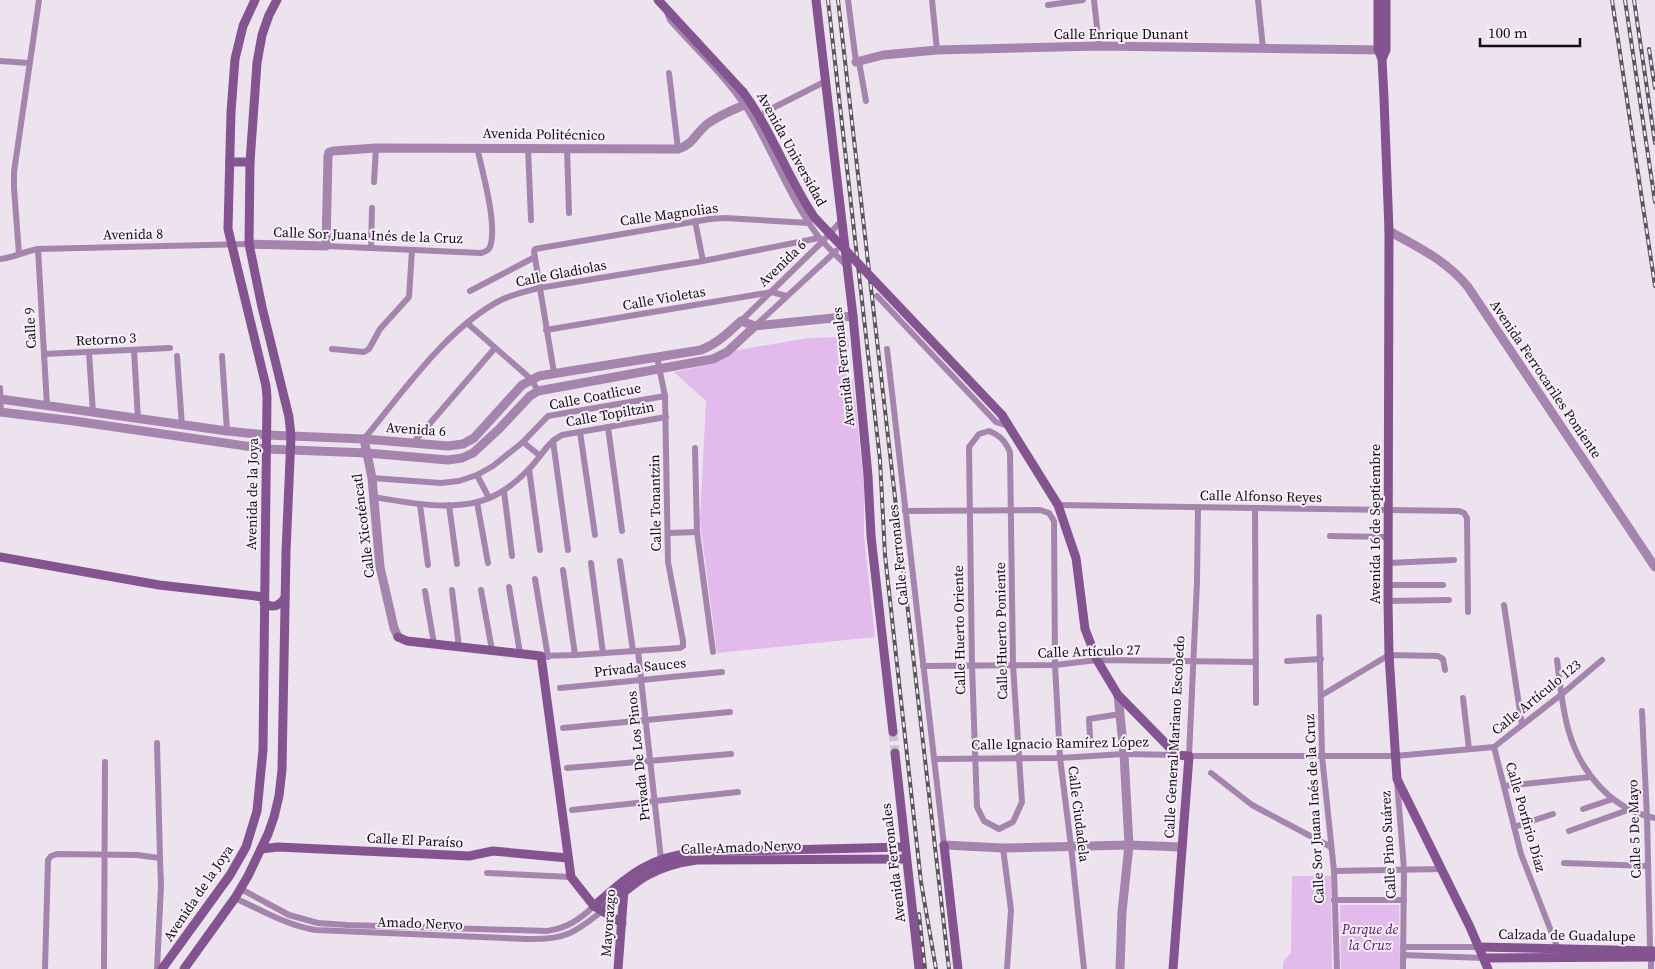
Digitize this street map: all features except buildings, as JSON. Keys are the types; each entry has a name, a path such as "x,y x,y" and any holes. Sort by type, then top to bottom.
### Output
{"main road":[{"name":"Avenida de la Joya","path":"162,969 230,874 246,847 256,818 260,788 263,750 266,386 228,229 231,112 235,59 243,26 255,0"},
{"path":"184,969 241,889 274,817 282,770 285,598 291,436 289,417 262,307 249,244 250,162 257,63 262,35 277,0"},
{"name":"Avenida Ferronales","path":"816,0 844,241 851,264 852,316 868,476 870,536 892,732"},
{"name":"Avenida Universidad","path":"661,3 743,92 766,126 803,200 851,264"},
{"path":"1382,3 1382,49"},
{"name":"Avenida 16 de Septiembre","path":"1382,49 1389,231 1389,655 1397,779 1442,869 1488,969"},
{"path":"230,162 250,162"},
{"path":"851,264 1002,415 1058,505 1076,558 1085,629 1097,660 1118,695 1177,755"},
{"path":"0,557 159,585 264,600 271,607 281,603 285,598"},
{"path":"398,637 434,644 544,656 571,877 598,908 622,922"},
{"name":"Avenida Ferronales","path":"895,753 919,969"},
{"name":"Calle Ignacio Ramírez López","path":"1177,755 1189,756"},
{"name":"Calle General Mariano Escobedo","path":"1173,969 1189,756"},
{"path":"944,845 958,969"},
{"name":"Calle El Paraíso","path":"260,849 278,847 469,856 493,851 568,858"},
{"name":"Calle Amado Nervo","path":"839,854 905,847"},
{"name":"Calle Amado Nervo","path":"598,908 625,879 661,859 696,852 731,855 839,854 906,859"},
{"name":"Calle Amado Nervo","path":"598,908 624,892 642,877 671,864 731,855"},
{"name":"Mayorazgo","path":"618,969 625,879"},
{"name":"Calzada de Guadalupe","path":"1479,947 1558,949 1654,960"},
{"name":"Calzada de Guadalupe","path":"1484,958 1653,948"}],"street":[{"path":"0,259 11,258 19,254 14,172 39,0"},
{"path":"848,0 866,101"},
{"path":"932,0 937,50"},
{"path":"1048,5 1083,0"},
{"path":"1094,0 1099,46"},
{"path":"1258,0 1263,48"},
{"name":"Avenida Universidad","path":"661,3 670,20 734,91 753,118 794,199 821,240 834,253 851,264"},
{"name":"Calle Enrique Dunant","path":"858,62 883,55 937,50 1099,46 1382,49"},
{"path":"0,61 29,63"},
{"path":"669,72 678,148 690,143 711,122 744,105"},
{"path":"765,112 826,81"},
{"name":"Calle Sor Juana Inés de la Cruz","path":"249,244 486,252 489,248 492,224 477,147"},
{"path":"374,182 376,148"},
{"name":"Avenida Politécnico","path":"326,246 329,152 376,148 678,148"},
{"path":"528,148 531,220"},
{"path":"567,148 569,213"},
{"path":"372,208 372,248"},
{"name":"Calle Magnolias","path":"535,257 535,249 695,221 725,218 809,223"},
{"name":"Avenida 6","path":"0,400 227,432 364,439 448,446 462,444 474,438 522,385 531,380 554,373 700,350 711,346 772,292 842,220"},
{"path":"695,221 703,261"},
{"name":"Avenida Ferrocariles Poniente","path":"1389,231 1444,262 1468,287 1655,567"},
{"name":"Calle Gladiolas","path":"364,439 444,343 467,323 501,300 539,288 821,240"},
{"name":"Avenida 6","path":"1,412 266,449 368,453 448,460 462,458 473,453 530,396 538,391 698,363 720,356 834,253 844,241"},
{"name":"Avenida 8","path":"19,254 38,249 249,244"},
{"name":"Calle 9","path":"38,249 47,406"},
{"path":"332,349 364,352 369,349 380,329 409,297 412,250"},
{"path":"470,292 535,257 554,373"},
{"name":"Calle Violetas","path":"546,330 772,292 786,296"},
{"path":"877,296 996,422 1008,426"},
{"path":"741,321 755,326 852,316"},
{"path":"467,323 531,380 538,391"},
{"name":"Retorno 3","path":"44,354 170,348"},
{"path":"413,443 495,348"},
{"name":"Calle Ferronales","path":"887,348 902,470 922,666 935,758"},
{"path":"134,350 138,419"},
{"path":"89,353 93,413"},
{"path":"177,356 182,426"},
{"path":"222,356 227,432"},
{"name":"Calle Tonantzin","path":"636,651 680,648 683,646 684,641 668,562 665,396 657,357"},
{"path":"0,388 1,412"},
{"name":"Calle Coatlicue","path":"372,478 441,484 459,481 477,475 493,466 523,442 546,418 552,415 665,396"},
{"name":"Calle Topiltzin","path":"374,498 420,504 449,505 477,502 504,490 530,469 539,455 562,435 666,416"},
{"path":"490,420 499,429"},
{"path":"608,427 622,531"},
{"path":"580,432 595,535"},
{"name":"Calle Huerto Poniente","path":"989,432 1000,435 1010,452 1013,665 1022,802 1013,822 999,829"},
{"name":"Calle Huerto Oriente","path":"989,432 978,434 969,448 972,665 977,806 984,820 999,829"},
{"name":"Calle Xicoténcatl","path":"364,439 372,478 380,567 394,628 398,637"},
{"path":"553,441 568,550"},
{"path":"523,442 539,455"},
{"path":"695,448 697,532 713,652"},
{"path":"530,469 540,550"},
{"path":"477,475 489,498"},
{"path":"504,490 512,556"},
{"path":"477,502 488,563"},
{"path":"420,504 428,565"},
{"path":"449,505 457,564"},
{"name":"Calle Alfonso Reyes","path":"1058,505 1458,511 1464,513 1467,518 1468,612"},
{"name":"Calle General Mariano Escobedo","path":"1189,756 1197,582 1198,507"},
{"path":"1255,508 1256,702"},
{"path":"905,511 1011,510"},
{"name":"Calle Ciudadela","path":"1011,510 1040,510 1049,514 1054,521 1055,665 1060,758 1084,969"},
{"path":"668,533 697,532"},
{"path":"1330,536 1388,537"},
{"path":"1388,563 1454,560"},
{"name":"Privada De Los Pinos","path":"620,561 642,680 661,859"},
{"path":"591,563 603,653"},
{"path":"563,570 575,655"},
{"path":"535,579 544,656 636,651"},
{"path":"1388,585 1442,585"},
{"path":"508,587 520,653"},
{"path":"452,590 459,646"},
{"path":"482,590 492,650"},
{"path":"425,591 434,644"},
{"path":"1388,601 1448,600"},
{"path":"1504,605 1522,725"},
{"name":"Calle Sor Juana Inés de la Cruz","path":"1320,617 1322,756 1334,870 1337,969"},
{"path":"1322,695 1389,655 1438,656 1443,659 1446,670"},
{"path":"1287,661 1320,659"},
{"name":"Calle Artículo 27","path":"922,666 1055,665 1097,660 1256,662"},
{"path":"1557,660 1569,732 1591,777 1613,799 1628,810 1655,818"},
{"name":"Calle Artículo 123","path":"1395,756 1494,747 1602,660"},
{"name":"Privada Sauces","path":"560,688 722,672"},
{"path":"1118,695 1124,754 1128,845 1122,912 1120,969"},
{"path":"1463,698 1469,750"},
{"name":"Calle 5 De Mayo","path":"1642,711 1653,948"},
{"path":"563,728 730,712"},
{"path":"1090,737 1089,720 1120,714"},
{"path":"157,743 161,885 157,969"},
{"name":"Calle Porfirio Díaz","path":"1494,747 1521,854 1558,949"},
{"path":"567,768 731,754"},
{"name":"Calle Ignacio Ramírez López","path":"935,758 1060,758 1124,754 1177,755"},
{"name":"Calle Ignacio Ramírez López","path":"1189,756 1395,756"},
{"path":"935,758 944,845 1003,848 1128,845 1181,848"},
{"path":"104,969 105,762"},
{"path":"1211,773 1252,805 1331,846"},
{"path":"1504,786 1591,777"},
{"name":"Calle Pino Suárez","path":"1397,779 1404,869 1403,969"},
{"path":"572,810 738,792"},
{"path":"1583,809 1613,799"},
{"path":"1569,831 1628,810"},
{"path":"1514,827 1553,814"},
{"path":"1003,848 1011,910 1007,969"},
{"path":"45,969 48,860 51,856 57,854 138,855 160,858"},
{"path":"1564,863 1648,866"},
{"path":"1334,870 1442,869"},
{"path":"487,873 571,877"},
{"name":"Amado Nervo","path":"241,889 289,915 306,921 347,926 547,931 560,929 598,908"},
{"name":"Amado Nervo","path":"235,898 286,922 316,930 548,940 562,937 580,929 598,908"},
{"path":"1334,900 1404,900"},
{"path":"1403,947 1479,947"},
{"path":"1402,955 1484,958"},
{"path":"1651,969 1654,960"}],"green space":[{"path":"848,337 849,348 846,351 850,379 853,379 864,486 864,536 875,637 717,653 700,521 706,401 674,372 712,364 733,351 807,338"},
{"path":"1292,876 1331,876 1332,969 1283,969 1283,962 1291,953"},
{"name":"Parque de la Cruz","path":"1340,905 1399,905 1400,969 1341,969"}],"tunnel":[{"path":"893,732 895,753"}],"railway":[{"path":"828,0 880,460 885,555 921,882 936,969"},
{"path":"838,0 949,969"},
{"path":"1612,0 1655,286"},
{"path":"1625,0 1655,202"},
{"path":"1634,0 1655,143"},
{"path":"1649,49 1655,88"},
{"path":"919,914 925,969"}]}
